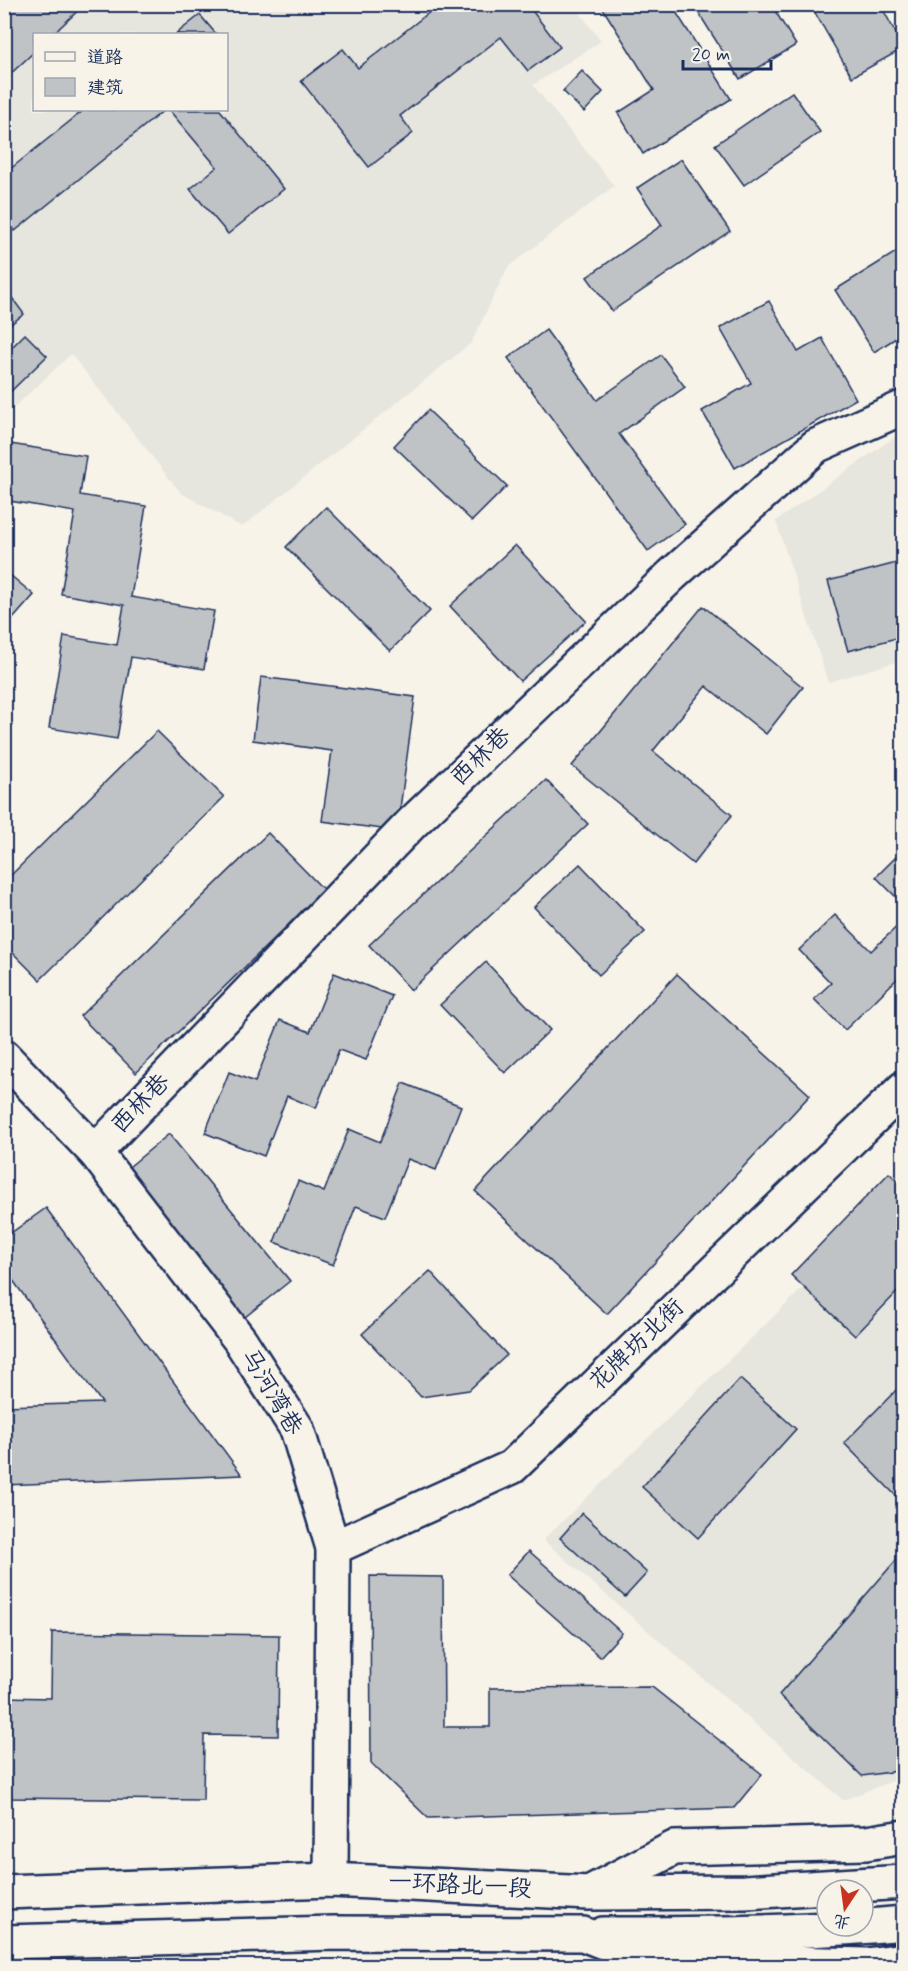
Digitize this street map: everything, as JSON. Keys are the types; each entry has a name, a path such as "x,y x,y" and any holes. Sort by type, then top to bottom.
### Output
{"street":[{"name":"西林巷","path":"95,1152 412,823 672,575 816,446 903,408"},
{"name":"马河湾巷","path":"4,1057 95,1152 240,1340 297,1429 333,1548 331,1880"},
{"name":"花牌坊北街","path":"333,1548 512,1467 903,1088"},
{"path":"589,1893 674,1848 866,1843 903,1837"},
{"name":"一环路北一段","path":"4,1892 331,1880 589,1893 745,1892 898,1883"},
{"path":"583,1934 725,1934 859,1928 901,1923"},
{"name":"一环路北一段","path":"4,1942 334,1933 583,1934 662,1965 745,1962 867,1965 903,1960"}],"shaded area":[{"path":"8,4 574,5 601,41 533,85 614,186 508,267 471,343 242,527 181,493 71,354 5,416 4,7"},
{"path":"903,431 903,660 828,682 776,521"},
{"path":"903,1191 903,1777 843,1800 543,1540"}],"building":[{"path":"10,4 85,4 54,33 33,33 33,53 4,80 4,9"},
{"path":"440,4 527,4 560,47 528,71 501,37 400,116 413,133 369,167 301,81 343,49 358,68"},
{"path":"600,4 671,4 731,99 643,154 618,113 654,90"},
{"path":"693,4 771,4 796,45 740,79"},
{"path":"810,4 880,4 904,48 852,77"},
{"path":"200,15 215,33 177,33"},
{"path":"582,71 603,92 584,112 563,91"},
{"path":"792,92 820,132 744,185 715,145"},
{"path":"83,111 163,111 15,231 4,219 4,174"},
{"path":"170,111 221,111 284,189 228,234 190,189 217,167"},
{"path":"681,159 730,231 612,311 587,277 662,225 637,188"},
{"path":"904,247 904,333 874,352 835,290"},
{"path":"4,287 24,314 4,329"},
{"path":"769,301 798,352 822,338 856,399 735,468 702,411 751,383 720,328"},
{"path":"546,330 597,400 661,355 685,387 619,434 685,524 648,551 508,358"},
{"path":"25,334 47,356 4,398 4,355"},
{"path":"428,410 507,486 472,521 394,446"},
{"path":"4,443 86,456 80,495 146,506 131,597 214,611 204,669 131,657 117,739 49,728 64,636 117,645 124,605 61,594 75,512 4,500"},
{"path":"326,507 430,611 390,651 286,547"},
{"path":"515,545 586,621 520,681 450,606"},
{"path":"904,561 904,636 848,651 828,581"},
{"path":"4,570 34,595 4,629"},
{"path":"703,606 803,687 766,734 706,686 653,751 732,815 693,864 572,766"},
{"path":"261,677 415,697 397,831 322,821 332,751 253,740"},
{"path":"157,731 224,797 40,980 4,944 4,882"},
{"path":"546,780 588,824 411,990 369,945"},
{"path":"268,833 324,890 136,1073 80,1016"},
{"path":"904,849 904,905 876,877"},
{"path":"580,864 645,932 599,975 534,907"},
{"path":"835,915 871,951 904,920 904,972 845,1030 814,999 831,983 799,950"},
{"path":"486,962 550,1030 505,1073 440,1005"},
{"path":"334,973 392,996 366,1060 339,1050 316,1108 287,1096 264,1156 205,1133 229,1072 255,1082 280,1020 310,1032"},
{"path":"677,974 810,1095 607,1314 475,1191"},
{"path":"403,1083 461,1106 436,1170 408,1159 385,1217 356,1206 333,1265 274,1242 298,1181 324,1192 349,1129 380,1142"},
{"path":"169,1134 290,1281 245,1317 124,1171"},
{"path":"889,1173 904,1187 904,1285 855,1336 791,1275"},
{"path":"46,1208 242,1475 4,1485 4,1406 102,1403 4,1268 4,1238"},
{"path":"430,1271 507,1355 469,1390 421,1397 362,1334"},
{"path":"740,1379 796,1429 698,1538 642,1487"},
{"path":"904,1382 904,1504 844,1443"},
{"path":"582,1513 647,1573 625,1597 560,1538"},
{"path":"529,1551 622,1633 600,1657 507,1575"},
{"path":"904,1551 904,1770 862,1776 779,1695"},
{"path":"370,1576 443,1577 444,1727 490,1727 490,1688 652,1687 762,1774 734,1808 428,1818 371,1763"},
{"path":"52,1632 279,1635 278,1736 204,1735 203,1800 4,1798 4,1697 51,1698"}]}
